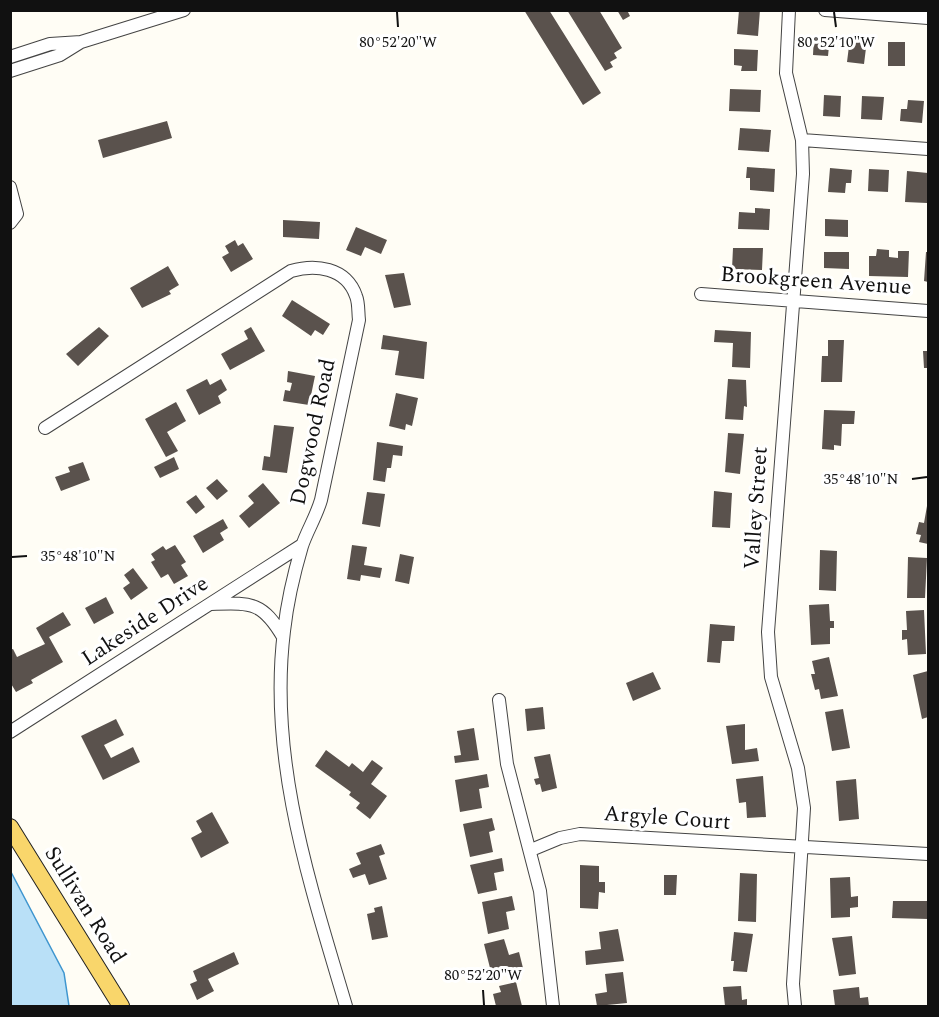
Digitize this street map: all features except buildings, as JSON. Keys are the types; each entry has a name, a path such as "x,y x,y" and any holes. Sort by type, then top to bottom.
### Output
{"main road":[{"name":"Sullivan Road","path":"10,827 122,1006"}],"street":[{"path":"10,57 50,44 81,42 184,10"},
{"name":"Valley Street","path":"789,10 786,73 802,140 803,174 792,301 768,658 798,768 804,808 793,984 795,1006"},
{"path":"825,10 928,18"},
{"path":"10,71 65,53 81,42"},
{"path":"802,140 928,149"},
{"path":"10,187 17,214 10,223"},
{"name":"Dogwood Road","path":"45,428 291,271 308,266 325,267 341,275 356,295 359,320 321,500 314,524 303,545 283,637 282,743 289,787 301,850 346,1006"},
{"name":"Brookgreen Avenue","path":"700,294 928,311"},
{"name":"Lakeside Drive","path":"10,732 303,545"},
{"path":"210,604 240,602 258,608 271,616 283,637"},
{"path":"499,700 507,764 540,891 554,1006"},
{"name":"Argyle Court","path":"531,850 560,838 580,834 928,854"}],"water":[{"path":"11,872 64,973 69,1006 11,1006"}]}
